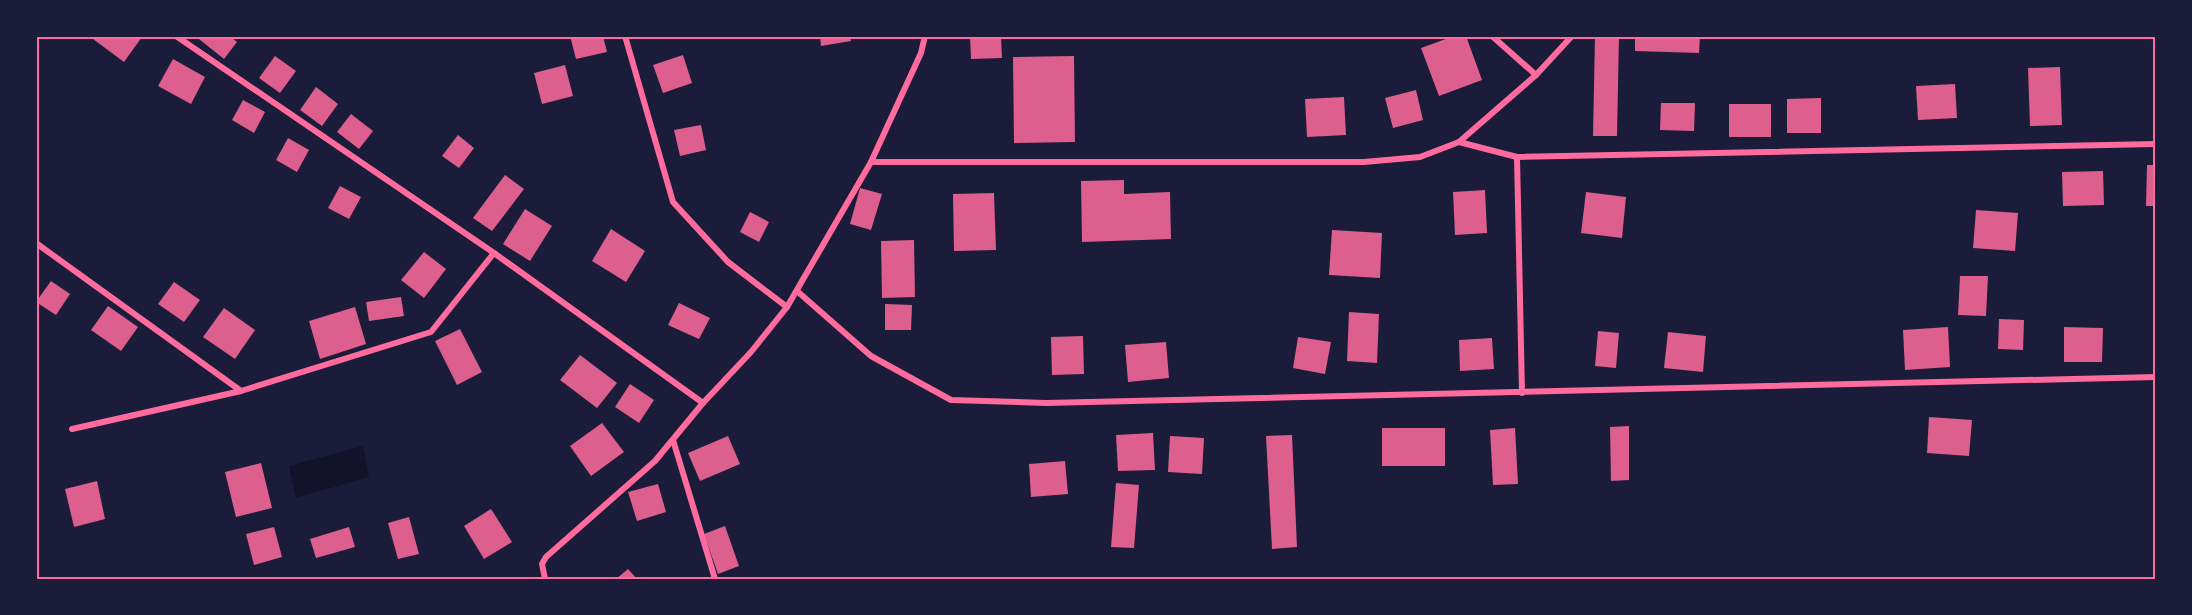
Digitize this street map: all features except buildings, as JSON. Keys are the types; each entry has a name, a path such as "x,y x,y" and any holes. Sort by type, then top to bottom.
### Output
{"street":[{"path":"176,36 494,254 703,403"},
{"path":"625,36 673,202 728,262 787,307"},
{"path":"545,579 542,564 546,557 655,461 703,403 751,352 787,307 871,162 921,53 925,36"},
{"path":"1492,36 1536,75"},
{"path":"871,162 1364,162 1420,156 1459,142 1536,75 1572,36"},
{"path":"1459,142 1517,157 2156,144"},
{"path":"1517,157 1521,393"},
{"path":"36,243 241,391"},
{"path":"72,429 241,391 431,332 494,254"},
{"path":"797,291 871,356 951,400 1046,403 2156,377"},
{"path":"673,440 715,579"}],"shaded area":[{"path":"363,446 369,477 296,498 289,466"}]}
